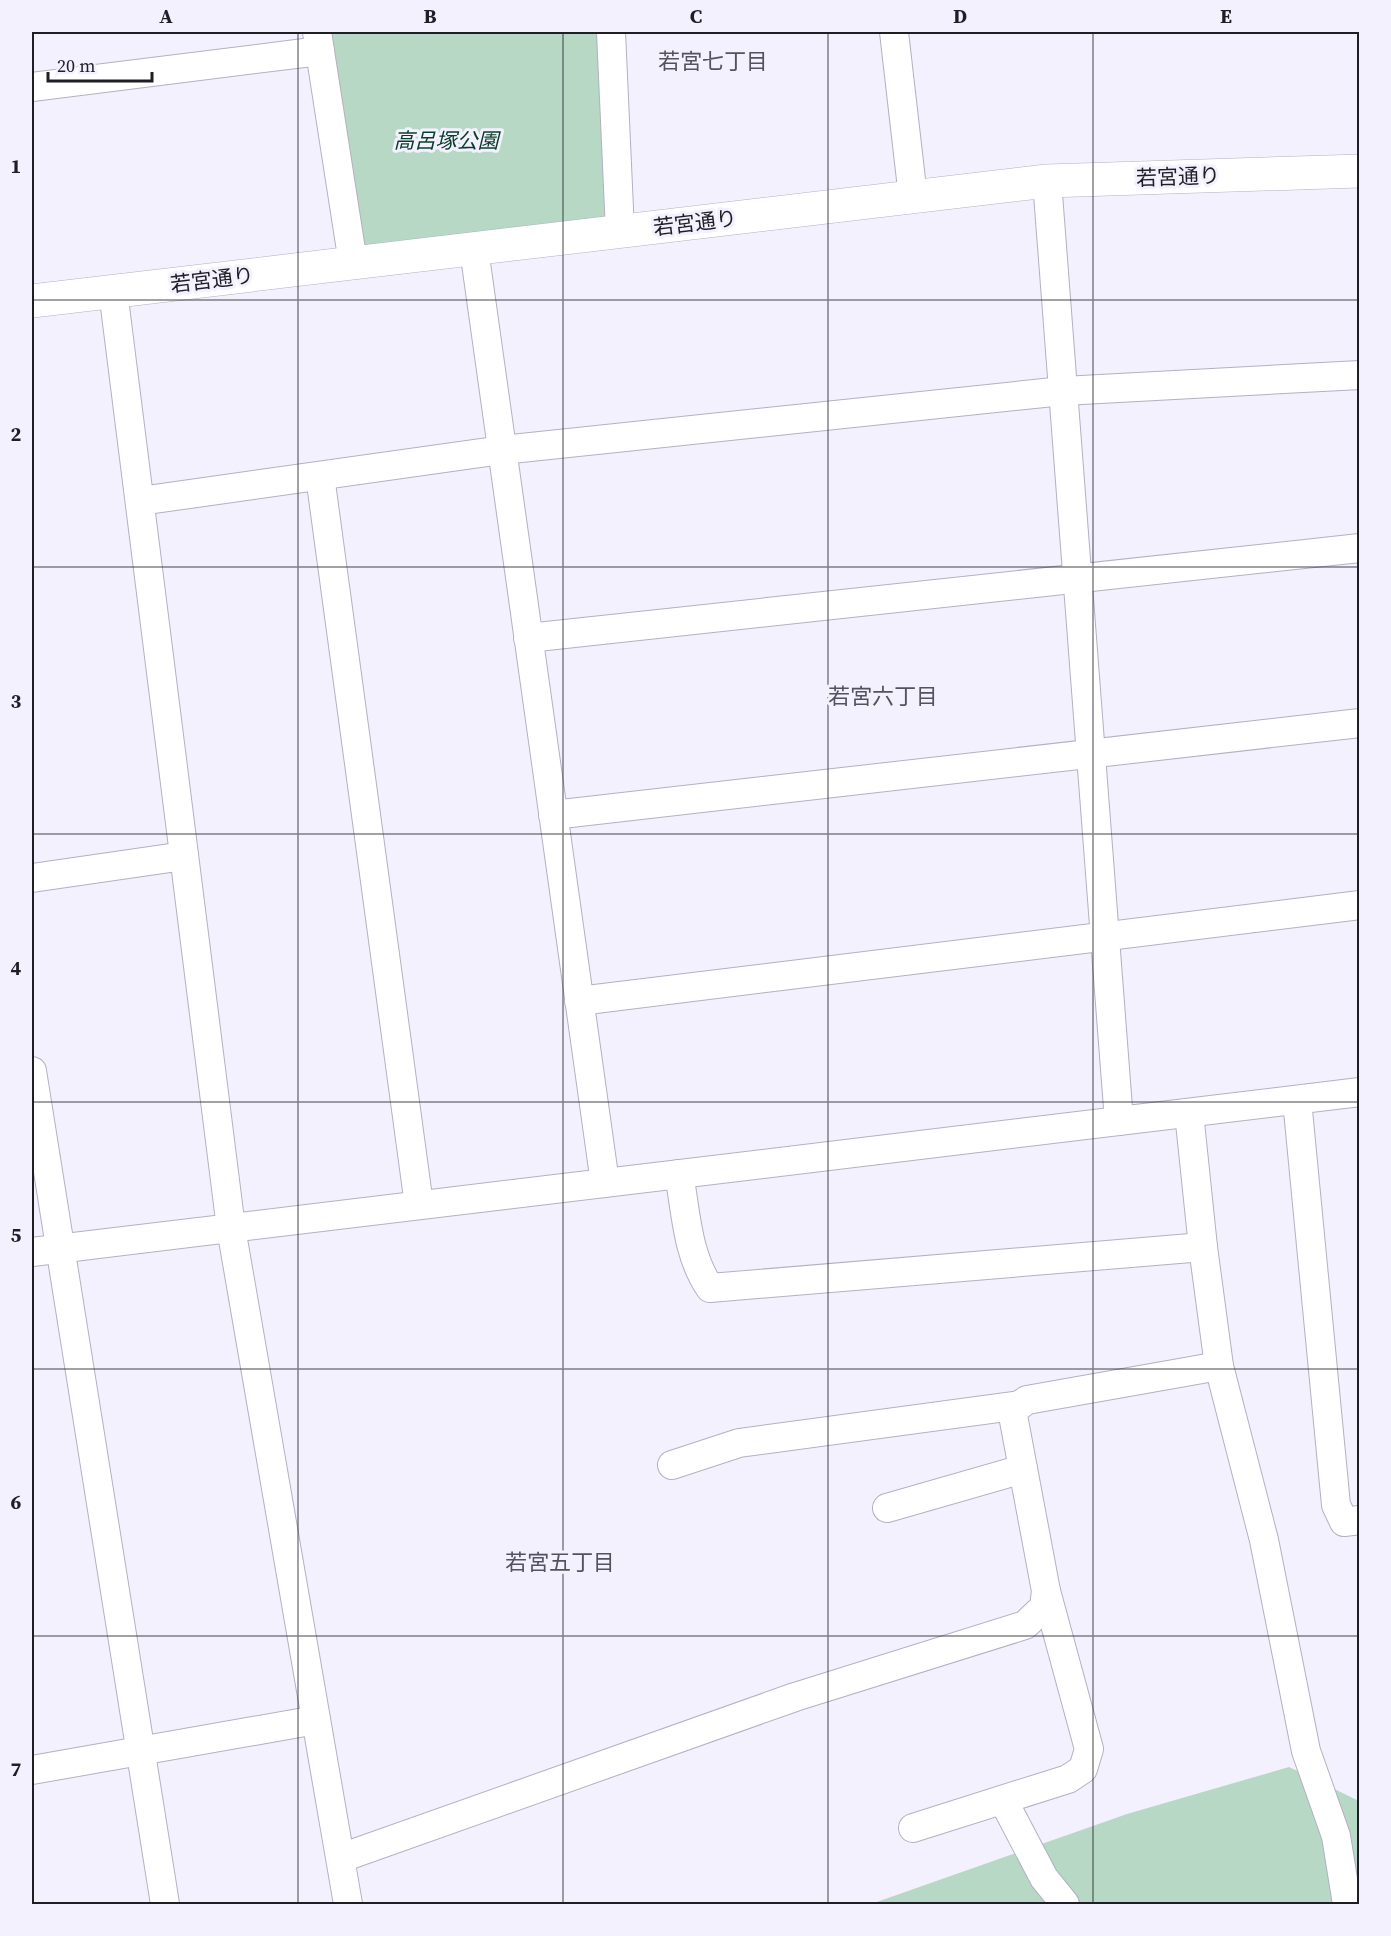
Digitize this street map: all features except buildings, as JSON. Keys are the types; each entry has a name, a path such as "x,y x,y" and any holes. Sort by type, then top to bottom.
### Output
{"street":[{"path":"611,32 620,231"},
{"path":"894,32 913,197"},
{"path":"32,87 319,41 353,263"},
{"name":"若宮通り","path":"32,301 1047,181 1359,171"},
{"path":"1047,181 1119,1121"},
{"path":"474,249 605,1183"},
{"path":"113,291 231,1228 348,1905"},
{"path":"140,501 502,450 1063,391 1359,375"},
{"path":"320,476 419,1205"},
{"path":"528,638 1359,548"},
{"path":"553,815 1359,723"},
{"path":"32,878 184,856"},
{"path":"579,1001 1359,905"},
{"path":"32,1071 165,1905"},
{"path":"32,1252 1359,1092"},
{"path":"1297,1100 1336,1505 1344,1522 1359,1520"},
{"path":"1189,1113 1203,1247 1219,1366 1269,1560 1306,1751 1336,1836 1347,1905"},
{"path":"679,1174 691,1242 700,1273 710,1288 1203,1247"},
{"path":"913,1828 1068,1779 1083,1769 1089,1749 1047,1591 1012,1410 1027,1400 1219,1366"},
{"path":"672,1465 740,1443 1020,1405"},
{"path":"887,1508 1023,1469"},
{"path":"340,1858 795,1697 1025,1625 1044,1607 1047,1591"},
{"path":"32,1770 316,1720"},
{"path":"1003,1800 1044,1878 1065,1905"},
{"path":"1336,1836 1359,1869"}],"green space":[{"name":"高呂塚公園","path":"319,32 611,32 621,232 353,261"},
{"path":"1289,1767 1359,1801 1359,1904 871,1904 1127,1814"}],"district":[{"name":"若宮七丁目","path":"713,61"},
{"name":"若宮六丁目","path":"883,696"},
{"name":"若宮五丁目","path":"560,1562"}]}
